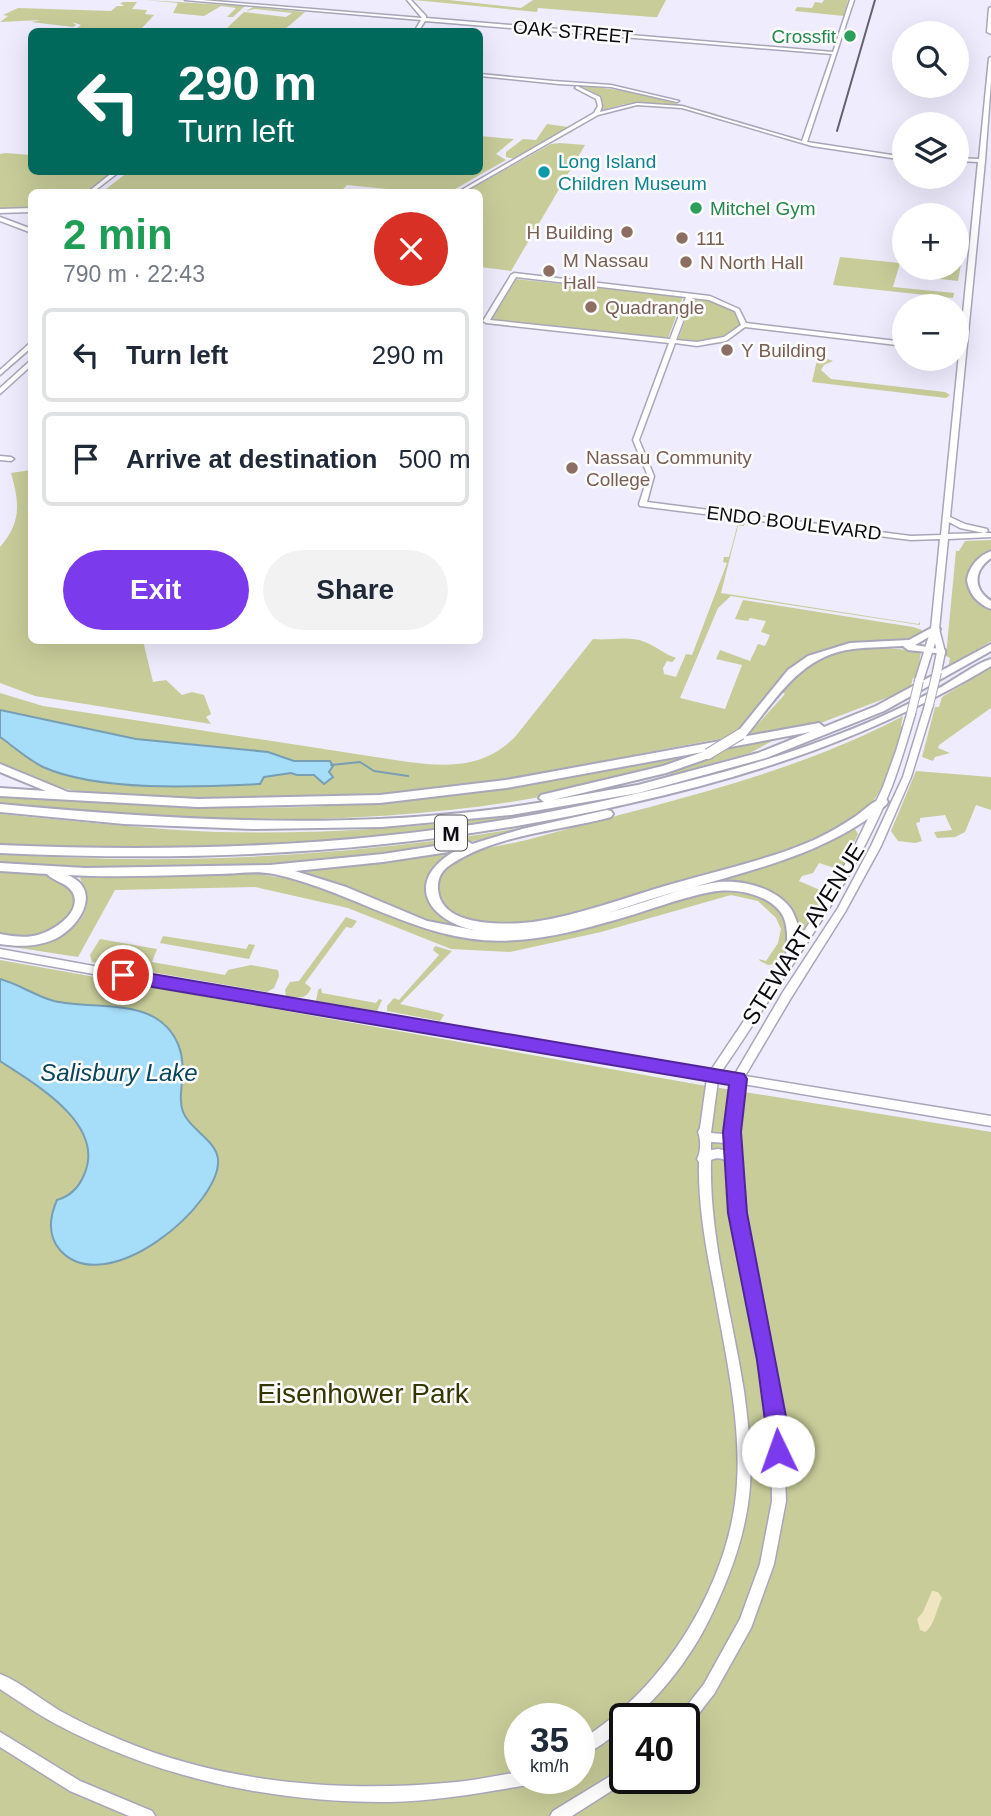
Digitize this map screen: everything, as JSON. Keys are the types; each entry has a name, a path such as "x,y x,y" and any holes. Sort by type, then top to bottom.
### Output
{"highway":[{"path":"991,554 975,569 971,583 977,597 991,606"},
{"path":"456,817 653,772 708,754 741,734 788,677 806,662 842,648 911,643 935,629"},
{"path":"883,644 941,652"},
{"name":"M","path":"0,808 125,821 234,827 355,825 456,817 565,802 674,779 769,752 862,716 926,686 991,647"},
{"name":"M","path":"0,849 156,854 239,852 385,842 570,814 777,762 849,736 922,701 991,662"},
{"path":"0,792 198,803 310,802 444,793 787,734 862,716"},
{"path":"0,768 39,786 90,799"},
{"path":"724,777 645,804 501,840 454,856 437,870 431,884 432,894 436,903 449,916 460,922 495,928 556,921 803,849 851,826 881,802"},
{"path":"0,867 85,872 270,869 383,858 501,840"},
{"path":"0,939 18,942 38,940 61,930 78,913 81,898 72,882 32,868"},
{"path":"270,869 334,887 430,927 469,936 496,938 552,932 713,887 740,886 769,897 783,908 793,926 792,958"}],"street":[{"name":"OAK STREET","path":"187,0 834,52"},
{"path":"217,0 424,17"},
{"path":"409,0 424,17"},
{"path":"805,140 852,0"},
{"path":"991,8 991,33"},
{"path":"418,28 424,17"},
{"name":"STEWART AVENUE","path":"966,294 981,165 985,160 991,58"},
{"path":"483,75 611,86 647,93 805,140"},
{"path":"554,82 592,92 600,102 596,114"},
{"path":"465,189 596,114 629,105 671,105 805,140 892,155"},
{"path":"775,130 797,131 808,127"},
{"path":"969,164 981,165"},
{"path":"94,189 112,175"},
{"path":"0,212 28,210"},
{"path":"0,212 28,222"},
{"path":"0,219 28,230"},
{"path":"513,275 690,295 731,306 741,315 744,325 734,335 718,342 696,344 485,321 513,275"},
{"path":"672,342 690,295"},
{"path":"744,325 892,342"},
{"name":"ENDO BOULEVARD","path":"672,342 636,440 651,476 643,504 902,537 944,538 991,534"},
{"path":"0,373 28,347"},
{"path":"0,392 28,365"},
{"name":"STEWART AVENUE","path":"712,1075 833,895 866,835 904,744 927,649 935,629 958,371"},
{"path":"946,518 962,526 991,534"},
{"name":"STEWART AVENUE","path":"738,1079 781,1004 842,910 908,777 941,652 935,629"},
{"path":"866,835 878,842"},
{"path":"833,895 842,910"},
{"path":"807,936 828,934"},
{"path":"0,953 991,1121"},
{"path":"595,1738 631,1712 666,1676 690,1641 712,1602 727,1565 737,1524 744,1465 738,1399 711,1247 703,1160 705,1109 712,1075"},
{"path":"698,1703 747,1623 767,1564 779,1501 778,1427 737,1213 732,1132 738,1079"},
{"path":"703,1132 708,1137 725,1139 732,1132"},
{"path":"703,1160 710,1154 733,1159"},
{"path":"0,1681 72,1729 123,1755 241,1794 321,1805 376,1807 436,1803 504,1786"},
{"path":"0,1739 75,1786 147,1816"},
{"path":"558,1816 609,1784"}],"green space":[{"path":"144,0 245,6 233,17 227,17 236,8 221,6 204,16 173,13 178,3"},
{"path":"414,0 449,0 521,8 533,0 666,0 657,17 652,17 538,8 537,12"},
{"path":"824,0 848,0 844,16 795,11 797,7 812,8 815,2 822,3"},
{"path":"137,2 132,9 147,10 145,14 154,15 142,28 77,28 81,25 72,22 76,25 73,27 31,22 41,20 0,22 8,16 3,15 18,8 111,11 117,6 124,6 120,3"},
{"path":"253,7 305,12 286,28 227,28 244,12 286,17 292,13 255,9 246,11"},
{"path":"565,83 633,92 720,115 660,103 625,104 601,110 603,104 592,92"},
{"path":"547,124 568,127 514,159 506,157 506,152 523,139 536,140"},
{"path":"483,136 514,139 496,154 506,160 483,173"},
{"path":"551,144 585,145 511,271 483,267 483,189 470,189"},
{"path":"0,154 28,155 28,175 112,175 94,189 28,189 28,210 0,211"},
{"path":"124,175 480,175 455,189 387,189 347,185 343,189 106,189"},
{"path":"840,257 892,262 892,280 895,280 893,287 954,293 916,294 833,285"},
{"path":"516,279 683,297 667,341 491,320"},
{"path":"694,297 716,301 729,307 741,325 719,339 677,342"},
{"path":"822,357 833,361 824,365 821,370 831,379 945,392 950,395 946,398 812,382 817,360"},
{"path":"28,470 28,644 144,644 153,682 166,680 182,695 192,692 204,695 211,714 206,717 211,724 35,696 0,683 0,547 12,530 17,513 11,473"},
{"path":"734,518 745,521 744,526 738,526 721,593 918,624 920,622 920,625 731,596 718,608 680,698 725,709 742,665 716,659 720,650 750,661 758,644 765,646 770,635 761,632 766,621 735,619 743,600 913,627 922,630 921,636 917,640 849,645 802,661 785,673 757,711 731,737 459,786 291,799 143,797 58,787 19,773 0,762 0,693 43,706 408,762 438,765 478,760 491,755 515,737 593,639 632,639 649,644 676,658 672,662 667,661 663,668 664,674 676,677 686,654 692,655 727,563 723,562 724,557 729,557 738,523"},
{"path":"991,540 991,553 969,575 991,608 991,641 948,668 950,658 946,656 956,551 959,551 965,541"},
{"path":"873,647 921,651 917,678 913,678 910,689 818,724 748,735 785,694 782,692 800,672 822,659 846,651"},
{"path":"991,667 991,708 939,745 938,748 950,753 935,757 933,761 922,757 935,707 939,707 942,697"},
{"path":"903,716 903,727 888,773 871,805 855,819 802,845 762,860 609,904 529,923 497,925 473,922 456,916 438,899 439,880 457,861 471,853 722,787 814,756"},
{"path":"774,740 750,753 670,775 671,772 734,746"},
{"path":"705,752 634,775 560,793 483,806 405,814 327,819 172,818 0,803 0,795 209,808 366,804 526,783"},
{"path":"916,771 991,777 991,810 976,805 965,832 955,837 937,838 934,832 952,830 945,815 920,818 920,822 916,823 922,841 898,841 891,831"},
{"path":"569,807 555,813 435,830 311,843 124,850 0,845 0,814 163,829 262,833 394,827"},
{"path":"555,822 488,838 419,850 280,865 139,868 0,862 0,854 139,859 279,855 417,843"},
{"path":"855,829 858,834 841,870 819,863 813,873 802,876 799,881 827,893 802,934 785,904 721,879 807,853"},
{"path":"455,851 427,892 439,912 458,926 456,930 294,872 388,862"},
{"path":"0,872 42,875 61,881 76,895 72,916 39,935 22,938 0,936"},
{"path":"236,872 291,880 332,890 433,932 464,939 506,941 549,937 595,926 702,892 722,889 757,895 777,906 784,914 788,936 784,951 775,964 768,965 760,961 759,959 766,961 778,943 781,929 776,918 758,901 731,895 601,932 510,952 451,949 348,908 255,887 115,890 78,957 0,945 36,944 75,926 86,909 87,898 80,877"},
{"path":"346,917 357,921 352,928 346,927 305,983 311,988 307,995 286,996 285,990 290,982 299,981"},
{"path":"163,936 246,949 249,944 255,945 249,959 160,943"},
{"path":"100,939 157,949 152,962 225,975 228,970 251,965 278,970 279,976 274,988 267,992 92,962 90,955"},
{"path":"435,946 452,951 400,1004 440,1013 444,1015 440,1021 387,1011 387,1006 394,998 399,1000 439,955 433,950"},
{"name":"Eisenhower Park","path":"0,960 695,1084 991,1132 991,1816 0,1816"},
{"path":"321,988 322,993 376,1003 379,999 382,1000 377,1011 316,1001"}],"sand":[{"path":"932,1591 938,1592 942,1598 933,1622 925,1632 920,1630 917,1619"}],"water":[{"path":"0,710 136,739 268,752 294,761 330,761 333,766 329,772 333,777 324,784 314,775 291,773 264,777 260,784 208,786 149,786 92,781 43,767 0,737"},
{"name":"Salisbury Lake","path":"0,979 54,1001 141,1011 168,1028 178,1044 183,1072 181,1105 186,1118 216,1152 218,1159 214,1178 201,1200 182,1221 158,1241 131,1256 105,1264 80,1263 60,1250 53,1238 51,1225 57,1200 74,1190 84,1175 88,1156 85,1139 76,1122 63,1107 0,1061"}],"waterway":[{"path":"331,765 360,762 374,771 408,776"}],"railway":[{"path":"837,131 875,0"}],"place":[{"name":"Crossfit","path":"850,36"},
{"name":"Long Island Children Museum","path":"544,172"},
{"name":"Mitchel Gym","path":"696,208"},
{"name":"H Building","path":"627,232"},
{"name":"111","path":"682,238"},
{"name":"N North Hall","path":"686,262"},
{"name":"M Nassau Hall","path":"549,271"},
{"name":"Quadrangle","path":"591,307"},
{"name":"Y Building","path":"727,350"},
{"name":"Nassau Community College","path":"572,468"}],"route":[{"path":"123,975 738,1079 732,1132 737,1213 767,1360 778,1427 778,1451"}]}
